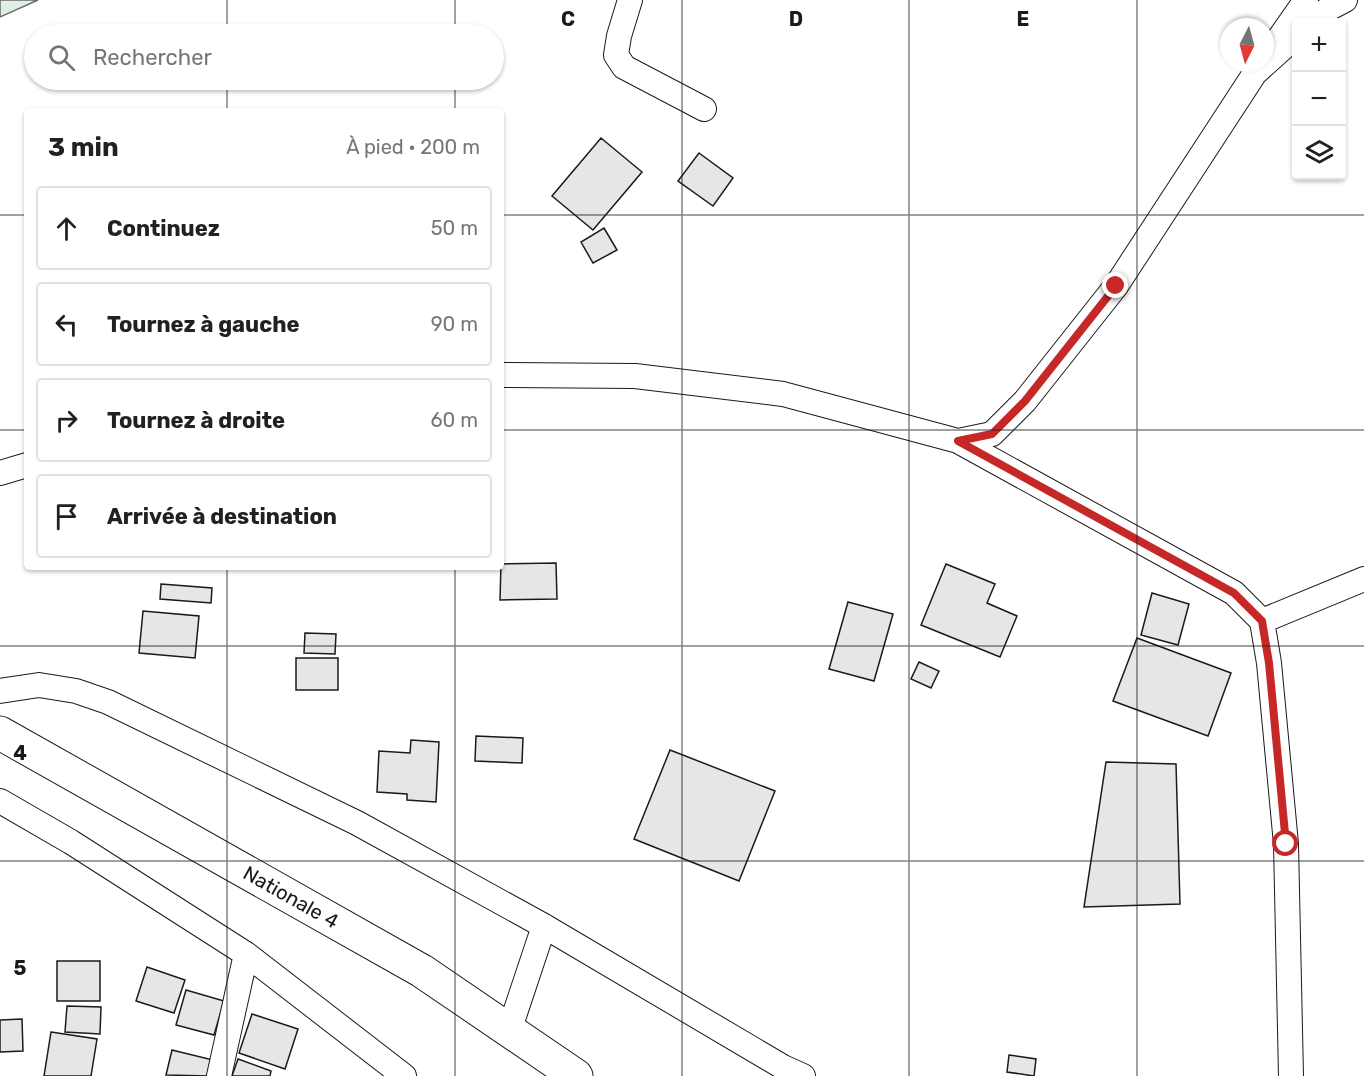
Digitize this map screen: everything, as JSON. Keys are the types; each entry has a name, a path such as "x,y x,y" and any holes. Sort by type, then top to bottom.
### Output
{"highway":[{"name":"Nationale 4","path":"0,732 422,971 576,1076"}],"street":[{"path":"630,0 616,55 624,67 704,109"},
{"path":"1274,46 1306,0"},
{"path":"1317,18 1345,0"},
{"path":"1274,54 1292,39"},
{"path":"958,441 992,434 1025,401 1116,286 1256,72"},
{"path":"504,375 635,376 783,394 958,441 1234,593 1262,621 1269,663 1286,844 1291,1076"},
{"path":"0,473 24,466"},
{"path":"1262,621 1364,579"},
{"path":"0,692 39,685 76,691 108,702 357,823 544,926 783,1067 803,1076"},
{"path":"0,801 71,842 246,954 392,1072"},
{"path":"509,1031 544,926"},
{"path":"219,1076 246,954"}],"green space":[{"path":"0,0 38,0 0,17"}],"building":[{"path":"601,138 642,172 593,230 552,196"},
{"path":"699,153 733,178 713,206 678,181"},
{"path":"604,228 617,250 593,263 581,242"},
{"path":"556,563 557,599 500,600 501,570 504,570 504,564"},
{"path":"946,564 995,584 987,603 1017,616 1000,657 921,625"},
{"path":"161,584 212,588 211,603 160,599"},
{"path":"1152,593 1189,604 1178,645 1141,635"},
{"path":"848,602 893,614 874,681 829,669"},
{"path":"143,611 199,616 195,658 139,653"},
{"path":"305,633 336,634 335,654 304,653"},
{"path":"1137,638 1231,673 1208,736 1113,701"},
{"path":"296,658 338,658 338,690 296,690"},
{"path":"919,662 939,671 931,688 911,679"},
{"path":"476,736 523,738 522,763 475,761"},
{"path":"411,740 439,742 436,802 407,800 407,794 377,792 379,751 410,753"},
{"path":"670,750 775,791 739,881 634,839"},
{"path":"1106,762 1176,764 1180,904 1084,907"},
{"path":"57,961 100,961 100,1001 57,1001"},
{"path":"147,967 185,980 174,1013 136,1001"},
{"path":"186,990 224,1001 214,1035 176,1025"},
{"path":"67,1006 101,1007 100,1034 65,1032"},
{"path":"252,1014 298,1029 285,1069 239,1053"},
{"path":"22,1019 23,1051 0,1052 0,1020"},
{"path":"51,1032 97,1039 91,1076 44,1076"},
{"path":"172,1050 213,1060 209,1076 166,1075"},
{"path":"1009,1055 1036,1059 1034,1076 1007,1072"},
{"path":"238,1059 271,1071 270,1076 232,1076"}],"route":[{"path":"1116,286 1025,401 992,434 958,441 1234,593 1262,621 1269,663 1286,844"}]}
